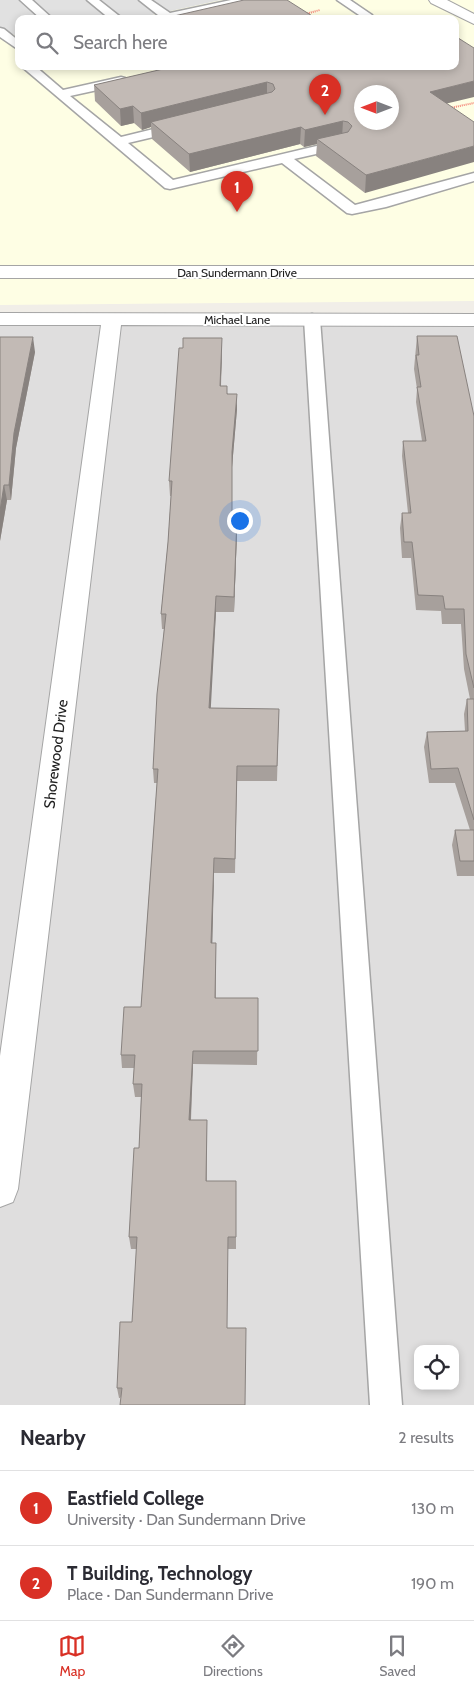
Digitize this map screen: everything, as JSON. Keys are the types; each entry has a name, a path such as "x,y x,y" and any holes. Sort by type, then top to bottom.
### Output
{"street":[{"path":"436,0 474,20"},
{"name":"Dan Sundermann Drive","path":"0,272 474,272"},
{"name":"Michael Lane","path":"0,319 474,320"},
{"name":"Shorewood Drive","path":"0,1189 112,320"}],"lane":[{"path":"25,0 43,15"},
{"path":"92,0 113,15"},
{"path":"144,0 166,15"},
{"path":"172,15 218,3 247,0"},
{"path":"342,0 366,15"},
{"path":"0,31 13,46"},
{"path":"32,70 170,185 342,144"},
{"path":"60,94 138,77"},
{"path":"118,142 192,123"},
{"path":"284,158 352,210 381,204 474,177"},
{"path":"312,319 386,1405"}],"path":[{"path":"303,14 320,10"},
{"path":"448,109 474,103"}],"shaded area":[{"path":"0,0 474,0 474,301 0,305"},
{"path":"0,0 221,0 152,15 15,15 15,36 13,34 0,37"},
{"path":"0,317 474,325 474,1405 0,1405"}],"building":[{"path":"244,0 287,0 311,15 178,15"},
{"path":"459,39 474,48 474,81 430,92 474,122 474,146 366,175 317,139 348,132 352,126 348,122 343,121 305,130 301,127 189,154 151,122 272,92 275,89 273,84 267,82 141,113 133,106 120,109 94,85 159,70 459,70"},
{"path":"417,336 457,336 474,416 474,688 466,654 464,609 445,609 443,596 418,595 412,542 404,542 402,513 411,513 403,441 426,441 417,387 421,387 416,355 419,355"},
{"path":"0,337 33,337 14,433 9,485 4,485 0,511"},
{"path":"183,338 222,338 220,386 227,386 227,394 237,394 232,452 232,517 237,517 234,597 216,596 209,708 279,709 277,766 237,766 235,859 214,858 211,943 216,943 215,998 258,998 258,1051 193,1051 189,1120 207,1120 206,1181 236,1181 236,1237 228,1237 227,1328 246,1328 245,1405 120,1405 122,1388 117,1388 120,1322 132,1322 137,1237 129,1237 134,1148 139,1148 142,1084 133,1084 135,1055 121,1055 124,1007 141,1007 158,769 153,769 157,694 166,614 161,614 172,481 169,481 179,348 183,348"},
{"path":"467,699 474,699 474,820 458,768 431,769 427,732 468,731"},
{"path":"455,830 474,830 474,861 460,861"}],"place":[{"name":"T Building, Technology","path":"325,115"},
{"name":"Eastfield College","path":"237,212"}]}
